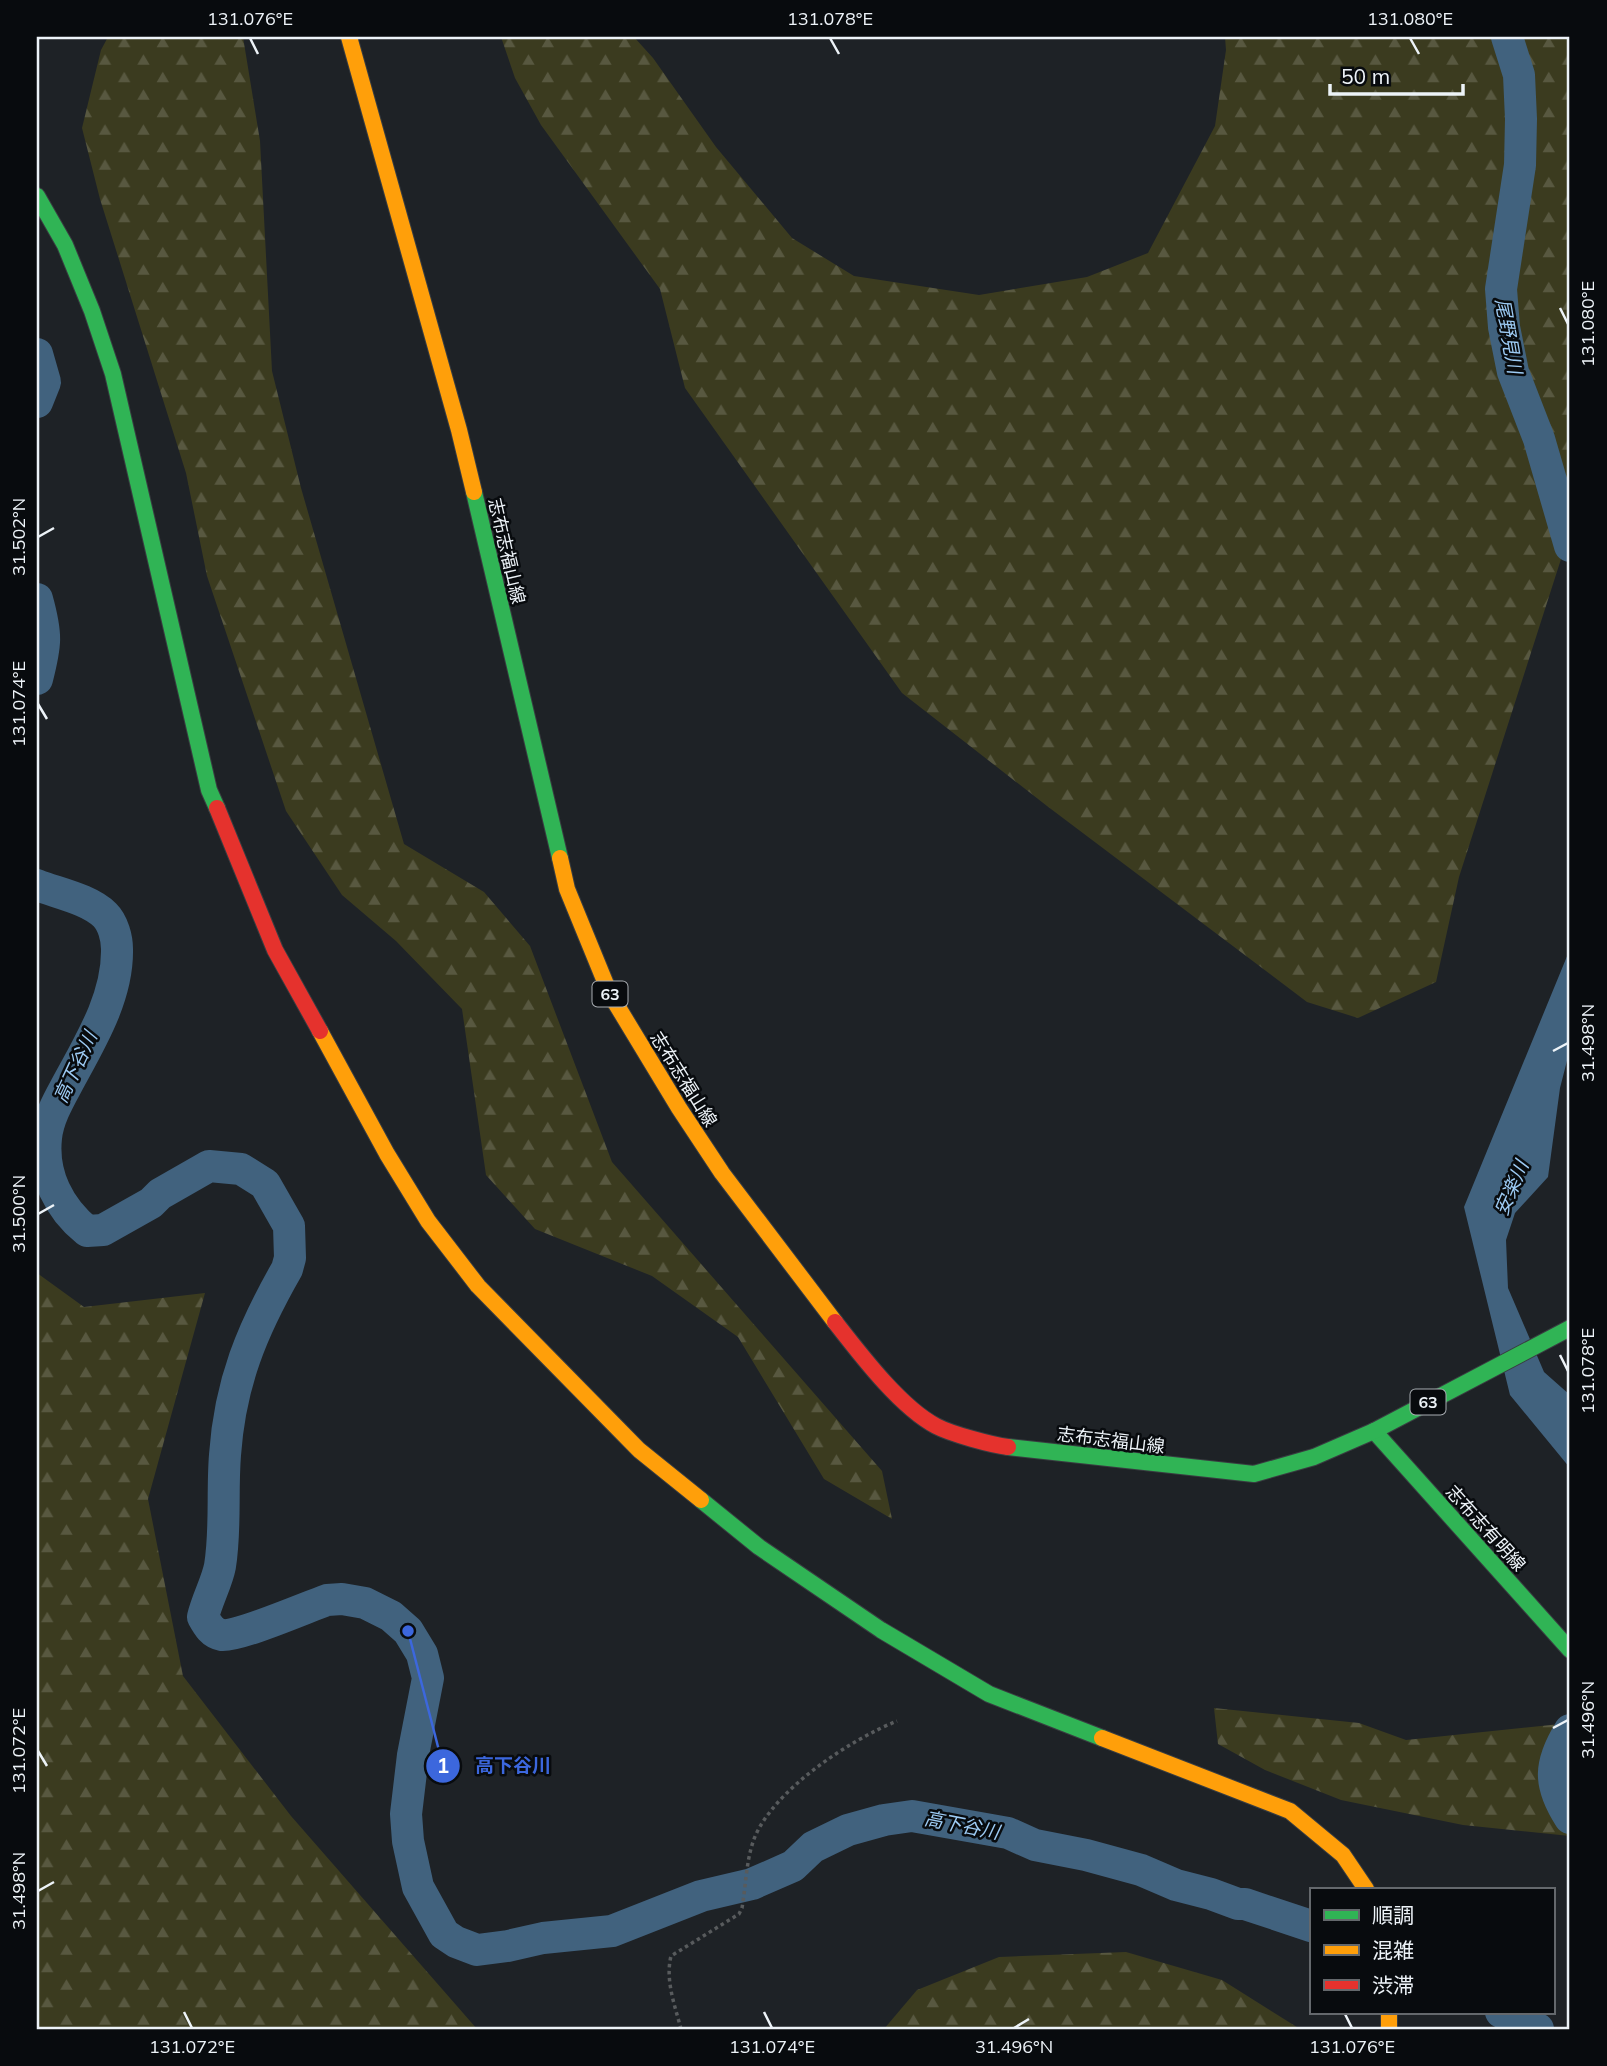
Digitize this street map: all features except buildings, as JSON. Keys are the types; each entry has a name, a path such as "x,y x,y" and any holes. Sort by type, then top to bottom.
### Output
{"main road":[{"name":"志布志福山線","path":"349,37 459,430 567,889 610,994 678,1108 722,1173 816,1299 874,1371 906,1403 936,1426 1001,1446 1112,1461 1254,1474 1314,1457 1374,1431 1570,1328"},
{"path":"37,196 69,256 92,311 113,374 209,790 275,950 387,1154 428,1221 470,1275 639,1450 759,1547 881,1630 989,1693 1290,1811 1332,1843 1359,1874 1366,1888"},
{"name":"志布志有明線","path":"1374,1431 1570,1650"}],"path":[{"path":"681,2029 670,1988 668,1966 671,1956 739,1914 743,1908 749,1855 755,1836 769,1813 799,1781 871,1731 897,1721"}],"green space":[{"path":"108,37 243,37 260,141 272,371 301,488 404,844 484,892 530,946 612,1162 882,1471 892,1519 824,1479 738,1337 652,1276 535,1229 486,1175 462,1009 396,941 342,895 286,811 207,576 186,473 100,199 82,128 101,50"},
{"path":"501,37 634,37 653,58 716,147 792,238 854,276 979,295 1087,277 1148,253 1215,126 1226,50 1225,37 1570,37 1570,531 1459,877 1436,982 1358,1018 1307,1002 902,693 685,388 660,289 541,125 515,78"},
{"path":"37,1273 84,1307 205,1293 148,1499 183,1676 291,1816 477,2029 37,2029"},
{"path":"1214,1708 1359,1723 1406,1740 1570,1723 1570,1836 1463,1825 1341,1800 1265,1770 1218,1744"},
{"path":"1126,1952 1222,1980 1300,2029 884,2029 917,1990 999,1957"}],"water":[{"name":"安楽川","path":"1570,949 1570,1049 1560,1088 1548,1177 1515,1213 1506,1240 1508,1288 1544,1372 1570,1395 1570,1468 1510,1395 1464,1207"}],"waterway":[{"name":"尾野見川","path":"1507,37 1519,75 1521,119 1520,165 1501,289 1504,327 1513,372 1539,439 1570,546"},
{"name":"高下谷川","path":"37,354 45,382 37,402"},
{"name":"高下谷川","path":"37,599 44,639 37,679"},
{"name":"高下谷川","path":"37,885 98,909 110,922 117,945 113,983 102,1016 55,1107 47,1130 45,1152 50,1178 68,1212 87,1231 103,1230 209,1166 241,1169 265,1184 289,1226 290,1258 287,1269 253,1336 232,1404 225,1455 220,1566 203,1617 216,1633 230,1634 257,1627 327,1600 342,1599 365,1603 391,1616 408,1631 422,1654 428,1678 413,1755 406,1814 408,1841 418,1887 444,1934 477,1950 543,1938 612,1931 701,1896 752,1884 793,1866 813,1847 848,1830 912,1816 1008,1833 1035,1845 1141,1870 1176,1885 1310,1926"},
{"name":"高下谷川","path":"1570,1730 1558,1753 1554,1774 1558,1795 1570,1818"},
{"name":"高下谷川","path":"1505,2014 1538,2029"}],"traffic: fast":[{"path":"37,196 65,245 92,311 113,374 209,790 217,808"},
{"path":"474,492 560,858"},
{"path":"1008,1447 1254,1474 1314,1457 1374,1431 1570,1328"},
{"path":"1374,1431 1570,1650"},
{"path":"701,1500 759,1547 881,1630 989,1694 1102,1738"}],"traffic: slow":[{"path":"349,37 474,492"},
{"path":"560,858 567,889 610,994 722,1173 835,1322"},
{"path":"320,1031 387,1154 428,1221 478,1286 639,1450 701,1500"},
{"path":"1102,1738 1290,1811 1343,1855 1365,1888"},
{"path":"1389,2014 1389,2029"}],"traffic: jam":[{"path":"217,808 275,950 320,1031"},
{"path":"835,1322 881,1379 922,1417 951,1432 1008,1447"}],"place":[{"name":"高下谷川","path":"408,1631"}]}
